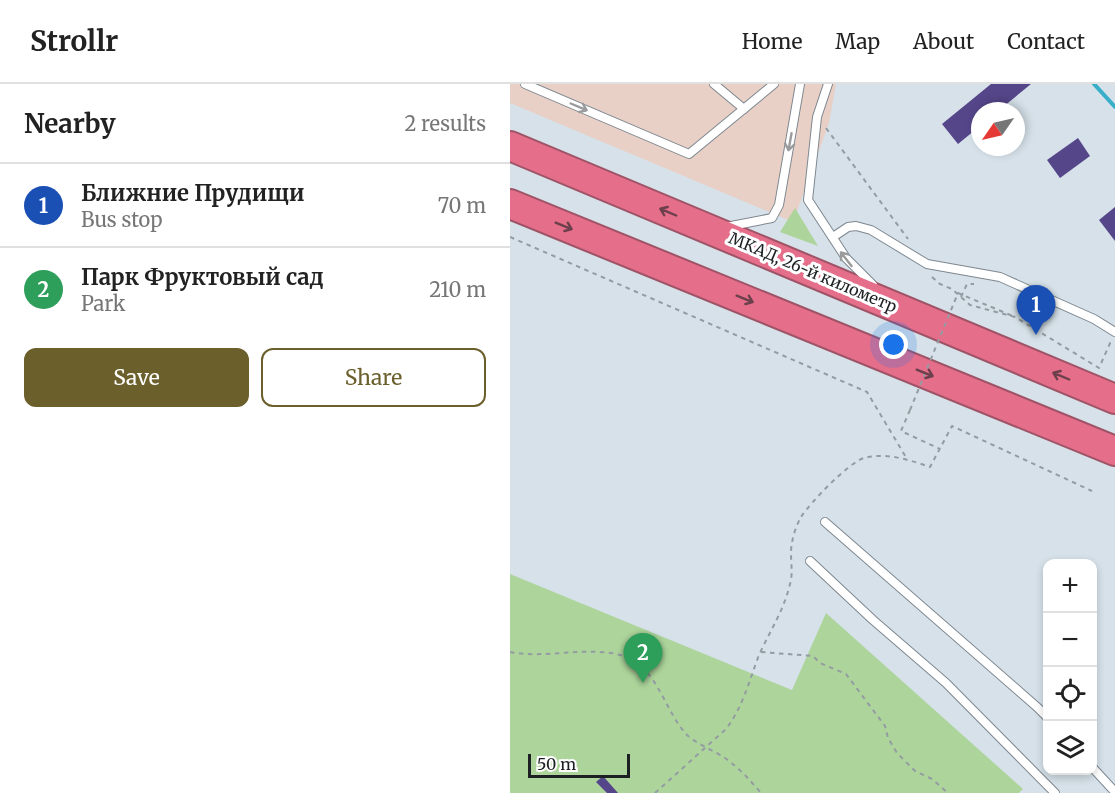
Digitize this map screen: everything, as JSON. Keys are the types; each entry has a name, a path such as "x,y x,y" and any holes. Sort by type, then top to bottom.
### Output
{"highway":[{"name":"МКАД, 26-й километр","path":"510,146 1115,399"},
{"path":"510,204 1108,448"}],"lane":[{"path":"525,84 689,154 774,84"},
{"path":"714,84 744,109"},
{"path":"711,230 772,218 779,205 800,84"},
{"path":"828,84 817,117 808,200 833,237 836,246 852,267 880,290"},
{"path":"833,237 848,227 856,226 871,230 927,264 999,277 1094,319 1115,332"},
{"path":"889,296 926,320"},
{"path":"825,522 1043,713"},
{"path":"810,561 873,620 946,683 1055,793"},
{"path":"1097,772 1115,792"}],"path":[{"path":"817,117 927,264 931,276 940,284 952,289 970,305 1015,317"},
{"path":"510,237 867,392 907,459"},
{"path":"1092,491 952,426 940,449 902,430 958,293 1015,317 1099,368 1115,337"},
{"path":"510,652 600,653 620,655 637,663 647,672 673,716 688,735 744,774 761,793"},
{"path":"761,652 813,656 820,663 846,674 885,726 888,738 897,753 915,771 932,779 948,793"},
{"path":"655,793 726,729 742,703 752,672"}],"shaded area":[{"path":"510,84 836,84 829,123 793,222 510,103"}],"green space":[{"path":"795,208 818,246 780,232"},
{"path":"510,574 792,690 826,613 1023,789 1019,793 510,793"}],"building":[{"path":"991,84 1031,84 1009,102 971,102 971,133 958,144 942,124"},
{"path":"1078,138 1090,156 1060,178 1047,160"},
{"path":"1115,207 1115,241 1099,220"},
{"path":"603,776 618,793 607,793 596,782"}],"waterway":[{"path":"1094,84 1115,107"}],"place":[{"name":"Ближние Прудищи","path":"1036,335"},
{"name":"Парк Фруктовый сад","path":"643,683"}]}
